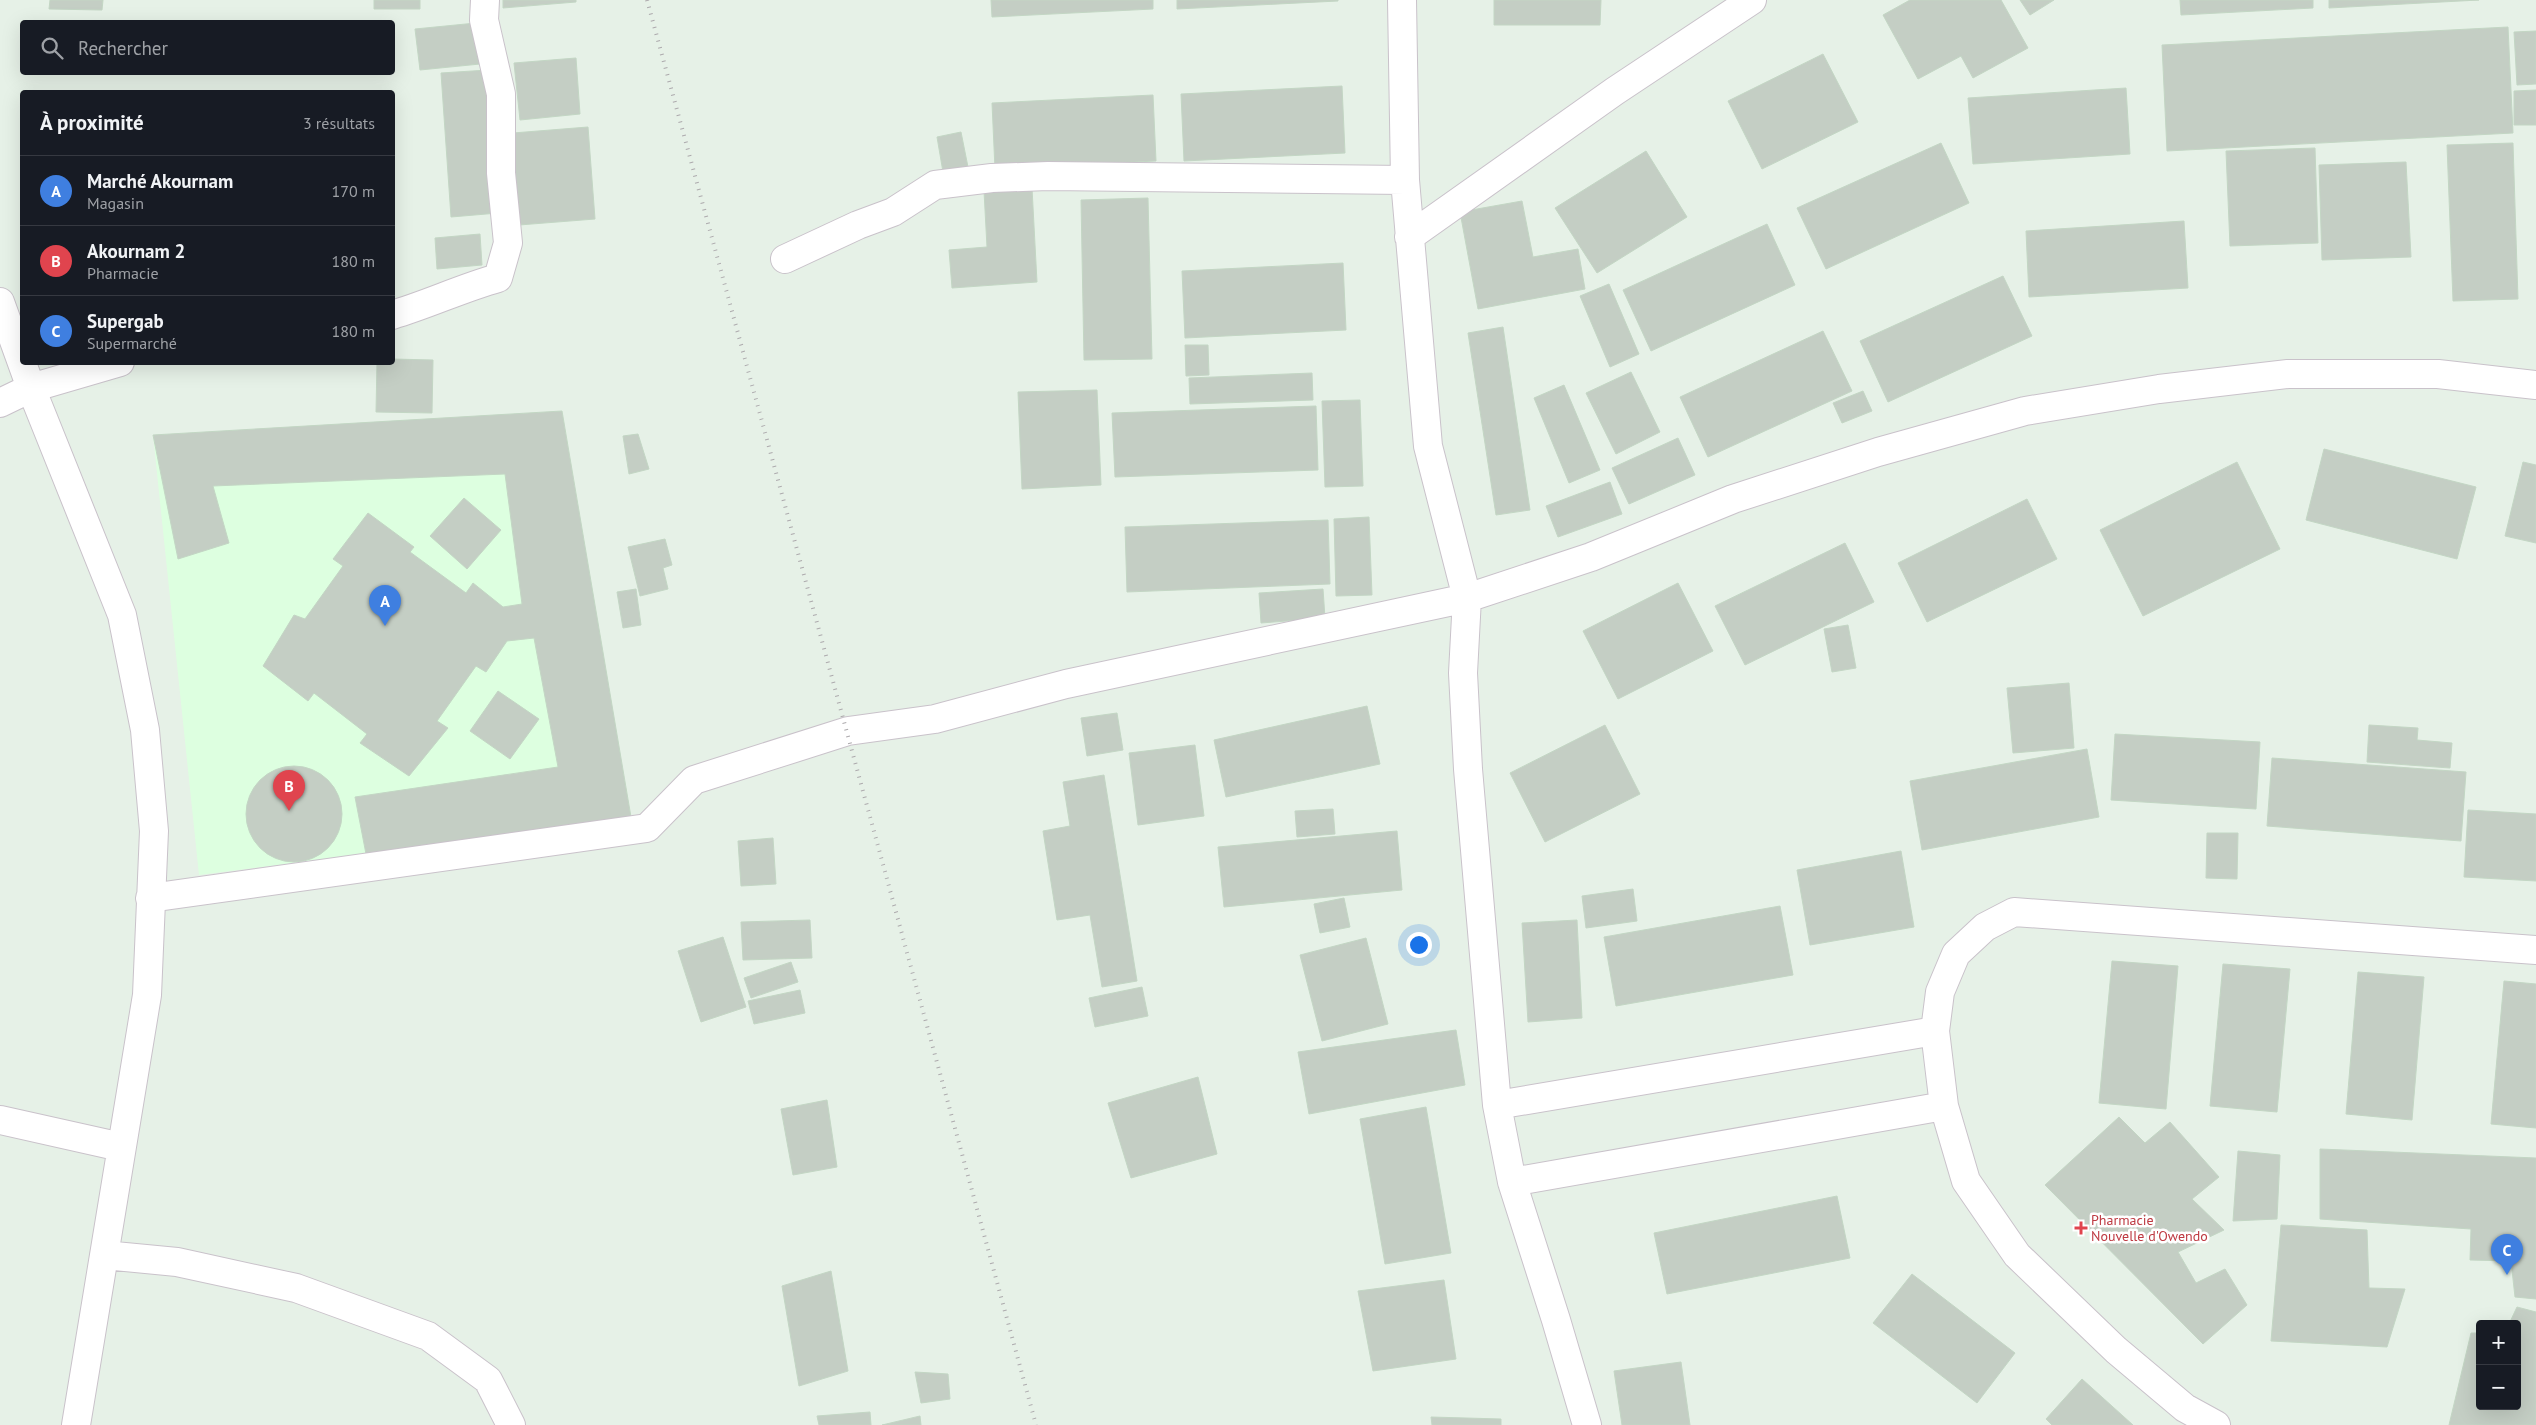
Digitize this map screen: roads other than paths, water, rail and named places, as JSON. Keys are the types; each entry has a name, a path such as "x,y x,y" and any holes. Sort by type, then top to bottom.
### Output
{"street":[{"path":"395,313 434,302 457,290 498,278 508,243 501,173 501,94 484,20 485,0"},
{"path":"1402,0 1405,180 1428,446 1467,598 1463,673 1468,769 1497,1105 1512,1182 1587,1425"},
{"path":"1409,237 1615,91 1752,0"},
{"path":"784,259 858,225 894,212 935,185 992,178 1048,176 1405,180"},
{"path":"0,302 20,357"},
{"path":"23,365 122,615 145,730 154,831 147,995 76,1425"},
{"path":"0,403 31,388 110,365"},
{"path":"150,898 647,828 694,780 848,731 936,719 1066,684 1467,598 1591,556 1733,499 1878,452 2025,411 2159,389 2288,374 2438,374 2536,385"},
{"path":"2216,1425 2185,1408 2116,1350 2016,1255 1966,1181 1944,1106 1934,1031 1940,992 1956,954 1985,927 2014,912 2536,950"},
{"path":"1497,1105 1934,1031"},
{"path":"1512,1182 1944,1106"},
{"path":"0,1120 121,1147"},
{"path":"104,1256 177,1262 296,1288 428,1336 488,1380 512,1425"}],"railway":[{"path":"647,0 1036,1425"}],"place":[{"name":"Marché Akournam","path":"385,626"},
{"name":"Akournam 2","path":"289,811"},
{"name":"Pharmacie Nouvelle d'Owendo","path":"2081,1228"},
{"name":"Supergab","path":"2507,1275"}]}
